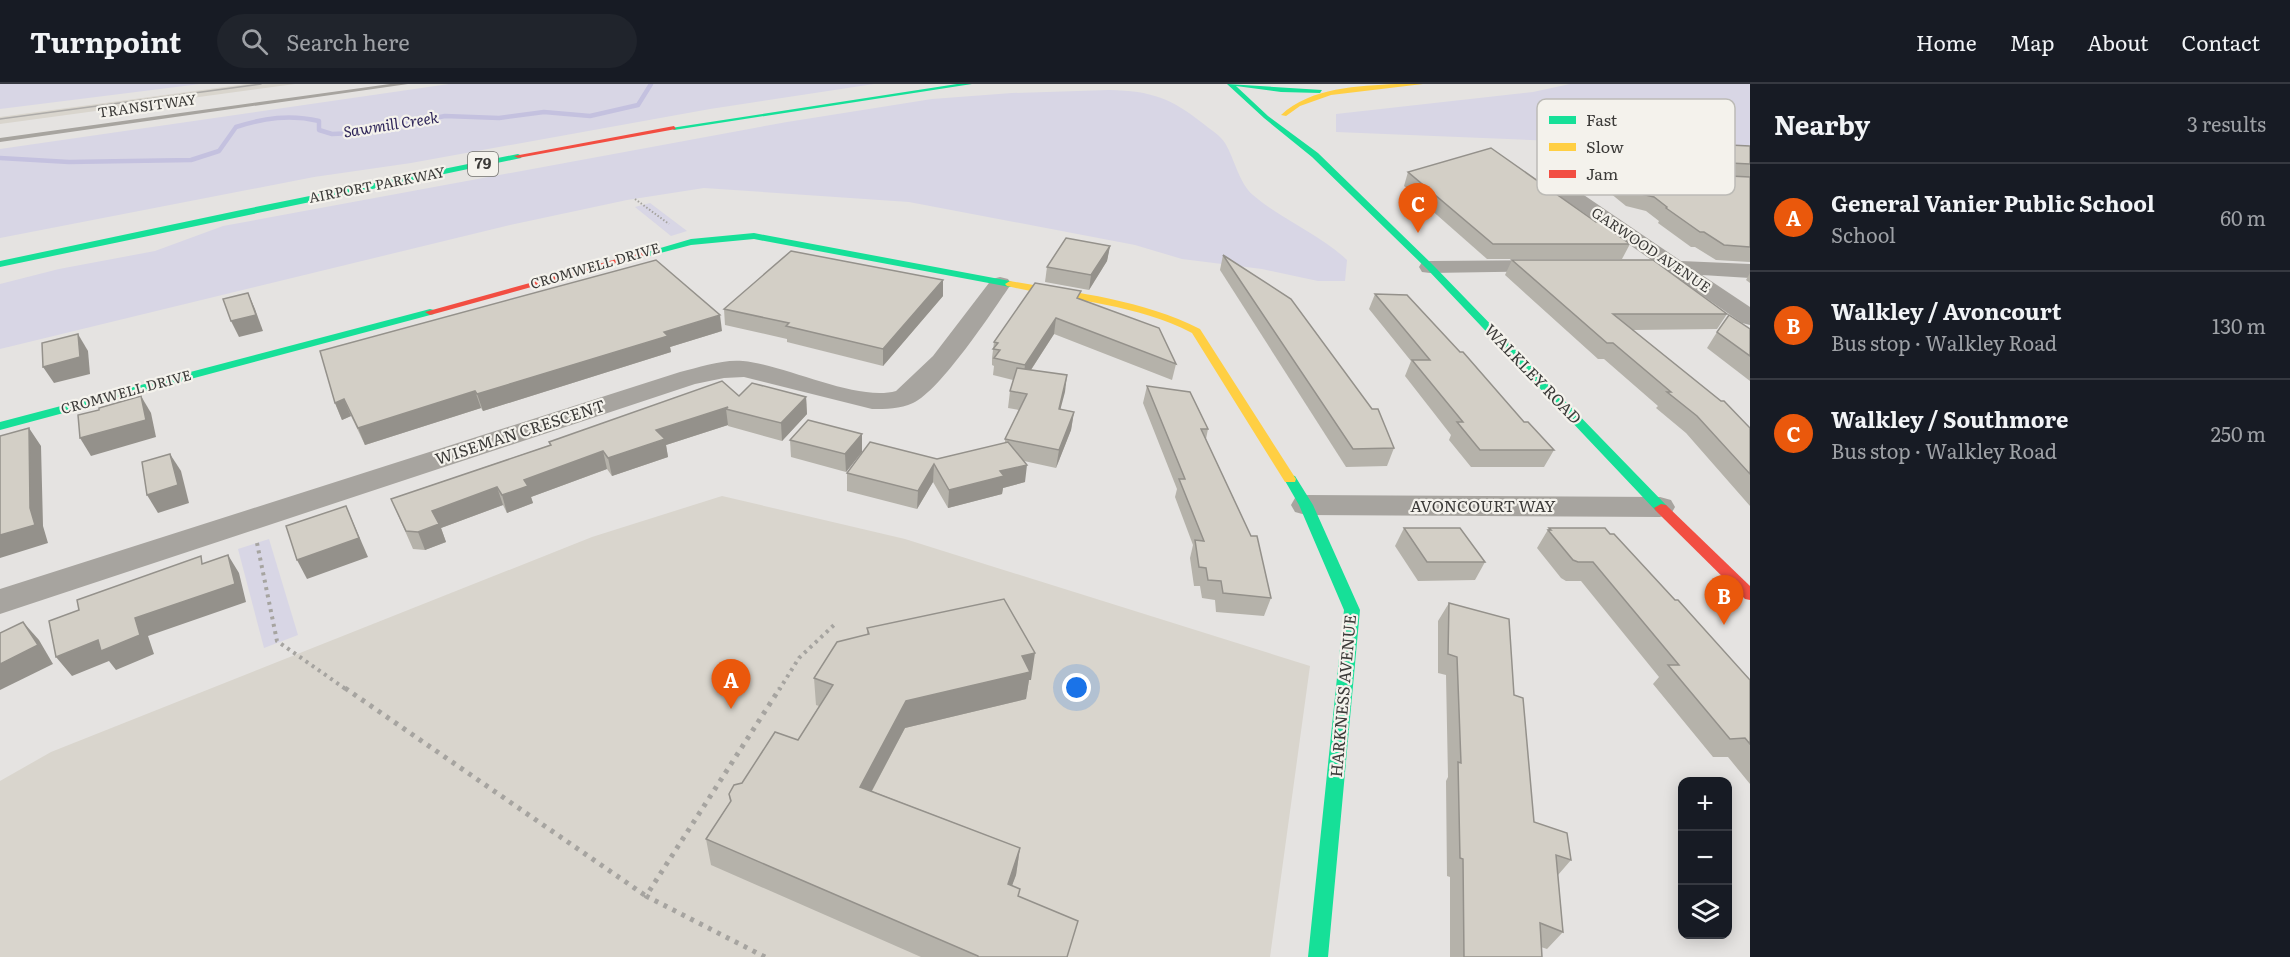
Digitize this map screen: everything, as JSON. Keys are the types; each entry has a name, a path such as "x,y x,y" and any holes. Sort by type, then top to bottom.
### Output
{"main road":[{"name":"AIRPORT PARKWAY","path":"0,264 305,199 537,154 721,121 969,84"},
{"name":"WALKLEY ROAD","path":"1230,84 1314,156 1430,267 1660,507 1750,595"},
{"path":"1236,84 1349,90 1420,84"},
{"name":"WALKLEY ROAD","path":"1256,86 1284,115 1314,156"},
{"path":"1284,115 1289,108 1301,101 1349,90"},
{"name":"CROMWELL DRIVE","path":"0,426 618,262 667,246 712,237 754,237 1139,309 1164,316 1197,331"},
{"name":"HARKNESS AVENUE","path":"1197,331 1306,505 1352,610 1318,957"}],"street":[{"name":"GARWOOD AVENUE","path":"1571,195 1750,318"},
{"path":"1430,267 1567,266"},
{"path":"1639,267 1750,271"},
{"name":"WISEMAN CRESCENT","path":"0,602 689,377 743,368 872,400 896,400 906,396 932,371 1000,284"},
{"name":"AVONCOURT WAY","path":"1306,505 1660,507"}],"lane":[{"name":"TRANSITWAY","path":"0,140 405,84"}],"path":[{"path":"635,199 691,241"},
{"path":"252,520 277,641 646,896 765,957"},
{"path":"646,896 799,657 834,626"}],"shaded area":[{"path":"0,84 200,84 0,109"},
{"path":"247,84 295,84 0,124 0,117"},
{"path":"449,84 874,84 710,109 411,163 314,177 0,238 0,149"},
{"path":"1570,84 1750,84 1750,149 1735,148 1735,99 1537,99 1537,140 1336,132 1336,114 1533,92"},
{"path":"1109,90 1149,94 1171,102 1216,133 1225,143 1241,178 1253,195 1325,242 1347,260 1345,281 1318,281 1262,269 1182,259 1135,245 909,202 704,188 627,200 510,225 0,349 0,284 59,269 155,251 223,226 787,122 932,99 1012,93"},
{"path":"650,203 687,231 671,236 635,207"},
{"path":"722,496 905,539 1310,666 1270,957 0,957 0,781 51,752 592,537"},
{"path":"269,539 298,635 264,648 238,549"}],"building":[{"path":"1735,145 1750,146 1750,164 1735,163"},
{"path":"1491,148 1537,180 1537,195 1558,195 1630,244 1493,244 1408,172"},
{"path":"1735,176 1750,177 1750,247 1724,245 1704,232 1700,232 1654,197 1646,195 1735,195"},
{"path":"1066,238 1110,246 1091,275 1047,267"},
{"path":"791,251 943,280 883,349 786,326 789,323 724,309"},
{"path":"1223,255 1291,299 1372,409 1378,409 1394,448 1353,449"},
{"path":"656,260 720,315 664,332 668,336 477,394 475,391 358,428 344,399 335,403 320,351"},
{"path":"1512,260 1653,260 1727,314 1613,314 1721,401 1724,401 1750,428 1750,474 1697,416 1667,392 1671,392 1613,343 1607,343"},
{"path":"1035,283 1081,291 1077,298 1159,328 1176,364 1056,318 1025,365 994,358 1000,350 993,349 998,343 994,342"},
{"path":"248,293 256,315 231,321 223,299"},
{"path":"1375,294 1407,295 1460,352 1463,352 1524,422 1528,422 1554,450 1480,450 1457,422 1463,422 1412,360 1430,360"},
{"path":"1729,315 1750,329 1750,356 1717,332"},
{"path":"78,334 80,357 43,367 42,343"},
{"path":"1017,368 1067,375 1059,409 1074,412 1059,450 1005,439 1027,394 1010,391"},
{"path":"722,381 739,396 752,383 806,397 781,423 726,409 728,407 656,430 665,439 608,458 603,451 524,480 528,486 502,495 497,487 432,511 439,524 418,532 406,531 391,499 551,445 549,442"},
{"path":"1147,386 1190,392 1208,429 1201,429 1251,536 1257,536 1271,598 1223,593 1221,581 1208,580 1206,568 1199,567 1195,540 1204,541 1179,479 1185,479"},
{"path":"141,396 146,420 80,438 78,415"},
{"path":"808,420 862,434 845,454 790,440"},
{"path":"29,428 30,508 35,525 0,535 0,436"},
{"path":"870,442 937,459 1008,442 1027,465 1000,471 1004,476 949,490 934,464 918,491 847,473"},
{"path":"170,454 178,485 147,495 142,462"},
{"path":"346,506 359,538 297,560 286,526"},
{"path":"1404,528 1460,528 1485,562 1427,562"},
{"path":"1549,528 1605,528 1610,534 1614,534 1675,600 1678,600 1750,680 1750,744 1745,738 1730,739 1668,665 1679,665 1593,562 1573,560 1548,530 1551,530"},
{"path":"228,555 235,584 135,618 140,635 101,651 98,640 56,657 49,621 79,610 77,600 201,556 202,564"},
{"path":"1004,599 1035,653 1022,656 1030,672 906,701 860,787 1020,848 1008,884 1020,889 1018,896 1078,921 1067,957 978,957 706,839 731,801 729,794 734,785 742,783 775,732 798,740 833,685 814,678 837,642 869,634 867,628"},
{"path":"1449,603 1509,619 1514,695 1523,698 1534,822 1567,833 1571,860 1556,855 1563,932 1540,923 1542,957 1464,957 1457,657 1448,654"},
{"path":"23,622 38,645 0,664 0,633"}],"waterway":[{"name":"Sawmill Creek","path":"0,158 69,162 191,160 219,151 236,127 277,118 319,121 319,130 332,134 355,133 445,116 499,118 544,112 590,116 638,105 651,84"}],"tram line":[{"path":"0,119 261,84"}],"traffic: fast":[{"path":"674,128 969,84"},
{"path":"1230,84 1266,117 1315,155 1430,267 1661,508"},
{"path":"1236,84 1281,90 1320,91"},
{"path":"0,264 518,156"},
{"path":"645,254 691,242 754,236 1010,284"},
{"path":"0,426 430,312"},
{"path":"1290,479 1306,505 1352,610 1318,957"}],"traffic: slow":[{"path":"1284,115 1298,105 1330,93 1420,84"},
{"path":"1010,284 1080,296 1155,313 1196,331 1290,479"}],"traffic: jam":[{"path":"518,156 674,128"},
{"path":"430,312 645,254"},
{"path":"1661,508 1750,595"}],"place":[{"name":"Walkley / Southmore","path":"1418,233"},
{"name":"Walkley / Avoncourt","path":"1724,625"},
{"name":"General Vanier Public School","path":"731,709"}]}
